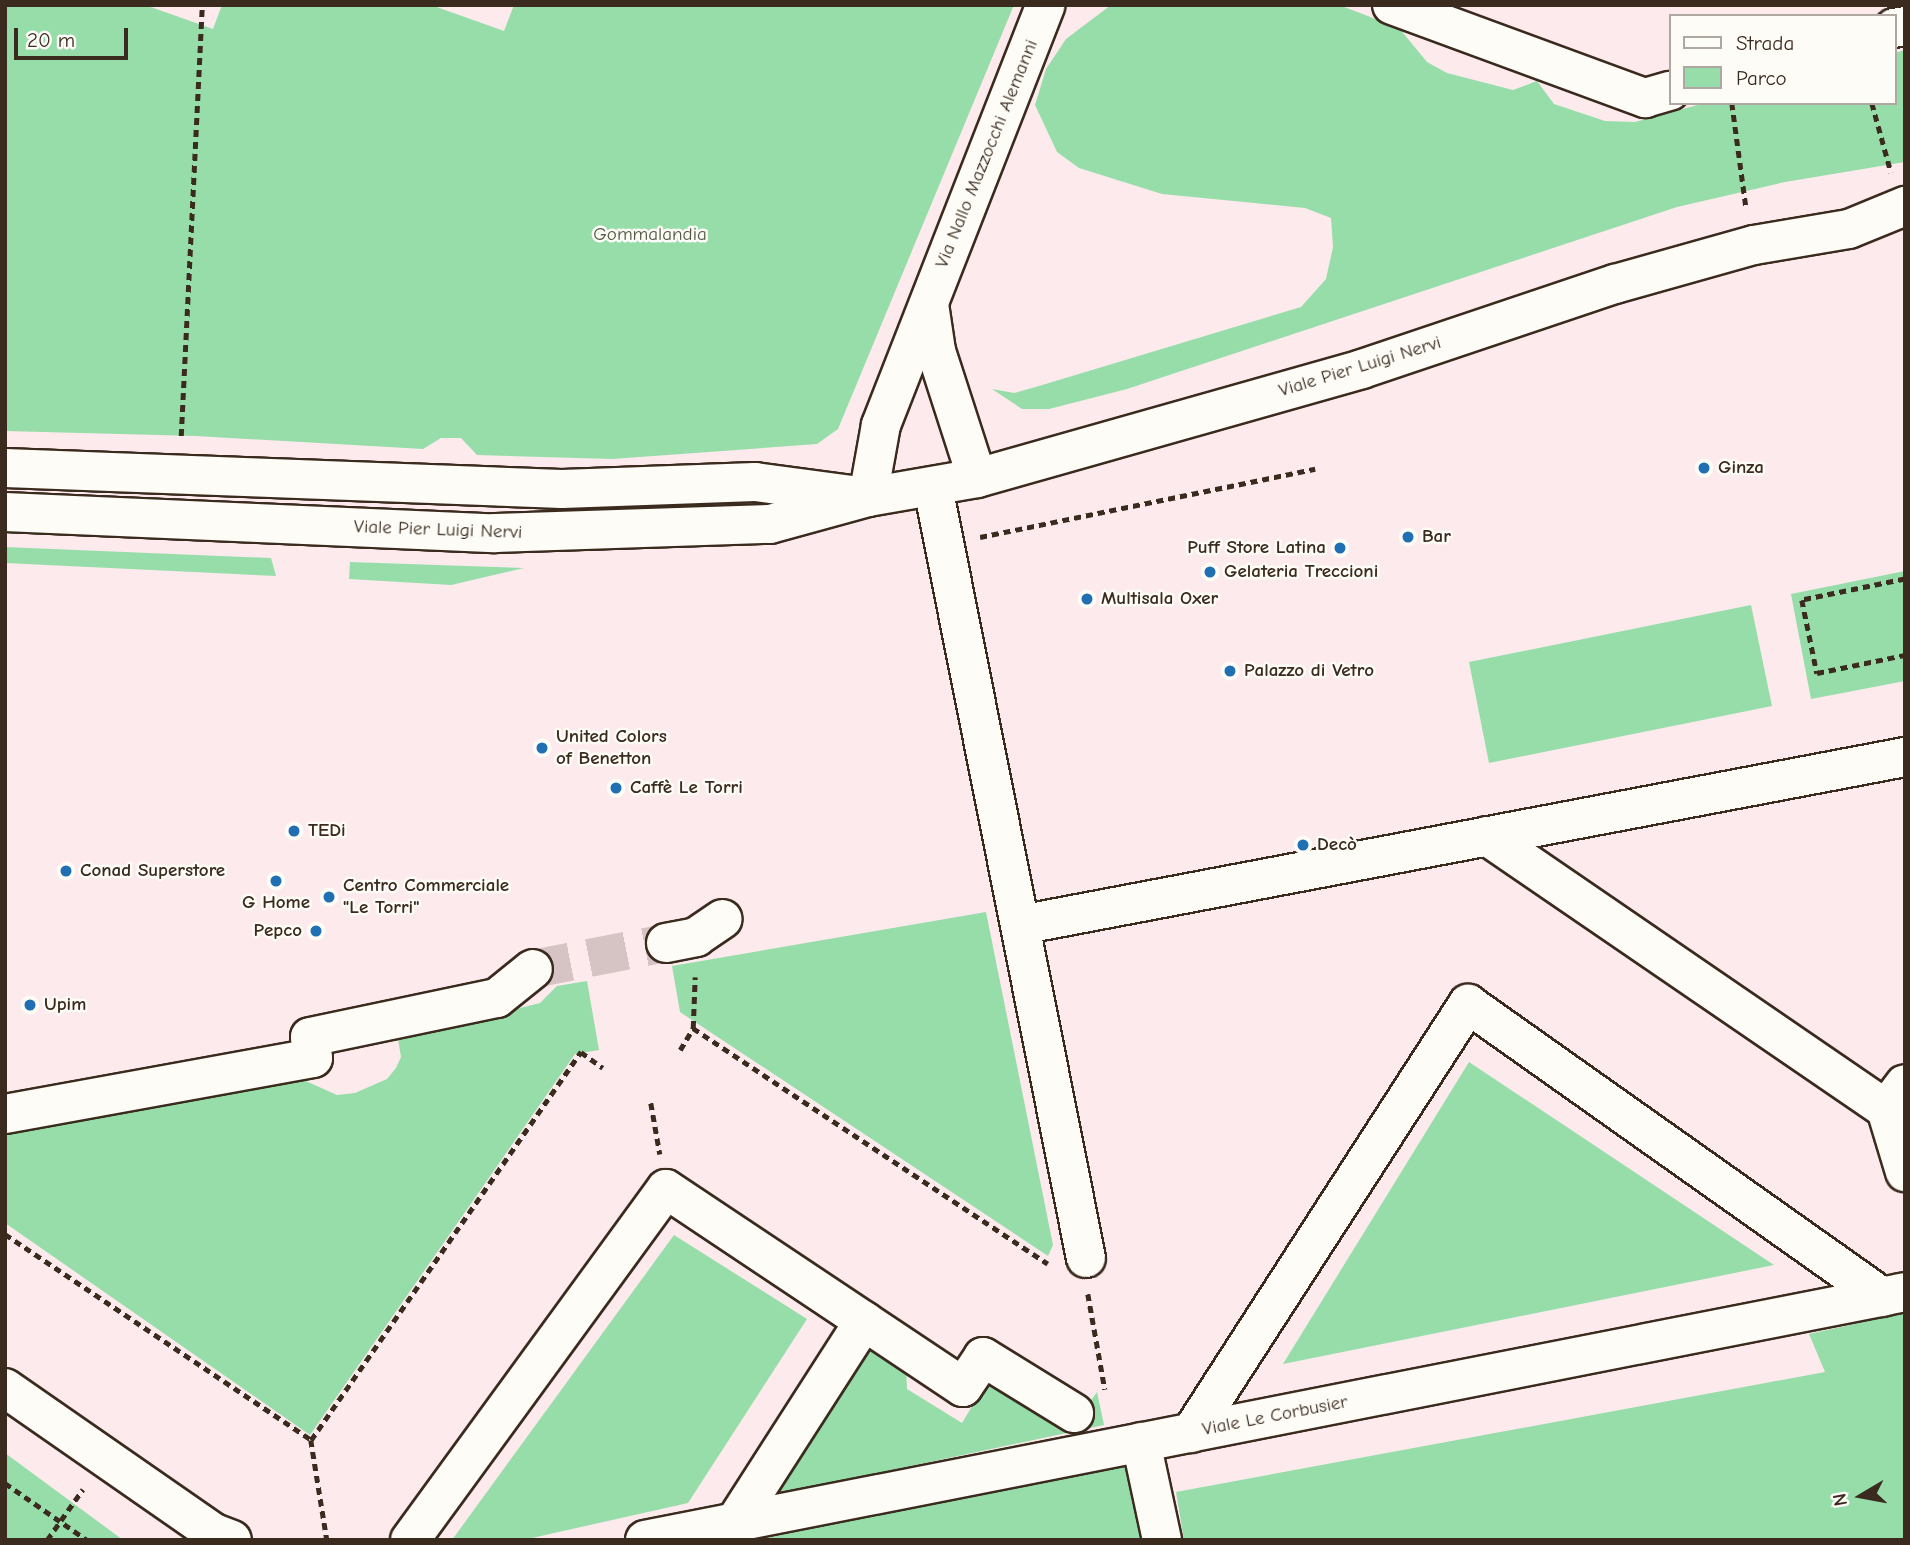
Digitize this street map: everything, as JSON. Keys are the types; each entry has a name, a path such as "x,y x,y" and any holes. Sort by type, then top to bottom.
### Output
{"street":[{"name":"Via Nallo Mazzocchi Alemanni","path":"868,497 881,425 1046,5"},
{"path":"1392,5 1645,98 1668,92"},
{"name":"Viale Pier Luigi Nervi","path":"5,512 495,533 631,532 770,524 868,497 933,488 976,478 1362,369 1615,284 1754,245 1849,229 1903,216"},
{"path":"928,302 936,351 976,478"},
{"name":"Viale Pier Luigi Nervi","path":"5,468 562,489 755,482 868,497"},
{"path":"933,488 1020,925 1069,1262"},
{"path":"1020,925 1905,757"},
{"path":"1487,836 1896,1096 1905,1172"},
{"path":"5,1114 313,1058 310,1037 497,998 533,969"},
{"path":"1191,1433 1468,1004 1893,1295"},
{"path":"410,1540 666,1189 963,1387 983,1357 1074,1413"},
{"name":"Viale Le Corbusier","path":"645,1540 1893,1295"},
{"path":"735,1522 864,1321"},
{"path":"5,1388 107,1456 214,1533 232,1540"},
{"path":"1128,1445 1163,1540"}],"path":[{"path":"180,451 202,10"},
{"path":"1732,105 1737,160 1754,245"},
{"path":"1873,105 1903,216"},
{"path":"944,544 1315,469"},
{"path":"1905,579 1802,600 1817,673 1905,655"},
{"path":"680,1050 693,1028 695,933"},
{"path":"693,1028 1069,1262 1086,1283 1128,1445"},
{"path":"327,1540 311,1440 581,1052 603,1068"},
{"path":"651,1103 666,1189"},
{"path":"5,1234 311,1440"},
{"path":"47,1540 107,1456"},
{"path":"5,1483 87,1540"}],"green space":[{"name":"Gommalandia","path":"5,5 145,5 213,29 222,5 431,5 504,31 514,5 1014,5 838,429 817,444 612,459 477,455 461,438 441,438 423,449 196,436 5,431"},
{"path":"1111,5 1339,5 1399,28 1427,62 1447,73 1513,90 1537,81 1554,104 1605,121 1635,122 1698,105 1896,105 1896,52 1905,50 1905,162 1785,182 1677,207 1127,389 1049,409 1022,409 992,389 1014,393 1301,307 1326,279 1333,247 1331,218 1305,208 1162,194 1079,168 1057,152 1035,105 1046,69 1066,39"},
{"path":"5,547 271,558 276,576 5,563"},
{"path":"350,562 524,568 451,585 349,579"},
{"path":"1905,571 1905,681 1811,699 1791,594"},
{"path":"1751,605 1772,706 1489,763 1469,662"},
{"path":"986,912 1053,1245 1048,1256 680,1012 672,966"},
{"path":"587,981 599,1050 575,1054 310,1435 5,1223 5,1131 299,1078 337,1095 355,1093 387,1079 396,1068 401,1057 398,1039 540,1003 557,986"},
{"path":"1469,1062 1774,1265 1283,1364"},
{"path":"674,1235 807,1319 688,1503 523,1540 452,1540"},
{"path":"1905,1313 1905,1540 1184,1540 1176,1492 1825,1372 1809,1334"},
{"path":"869,1344 906,1364 907,1389 962,1423 989,1378 1071,1428 1097,1392 1104,1425 774,1495"},
{"path":"5,1453 123,1540 5,1540"},
{"path":"1125,1462 1144,1540 757,1540"}],"tunnel":[{"path":"533,969 666,943"}],"place":[{"name":"Ginza","path":"1704,468"},
{"name":"Bar","path":"1408,537"},
{"name":"Puff Store Latina","path":"1340,548"},
{"name":"Gelateria Treccioni","path":"1210,572"},
{"name":"Multisala Oxer","path":"1087,599"},
{"name":"Palazzo di Vetro","path":"1230,671"},
{"name":"United Colors of Benetton","path":"542,748"},
{"name":"Caffè Le Torri","path":"616,788"},
{"name":"TEDi","path":"294,831"},
{"name":"Decò","path":"1303,845"},
{"name":"Conad Superstore","path":"66,871"},
{"name":"G Home","path":"276,881"},
{"name":"Centro Commerciale \"Le Torri\"","path":"329,897"},
{"name":"Pepco","path":"316,931"},
{"name":"Upim","path":"30,1005"}]}
